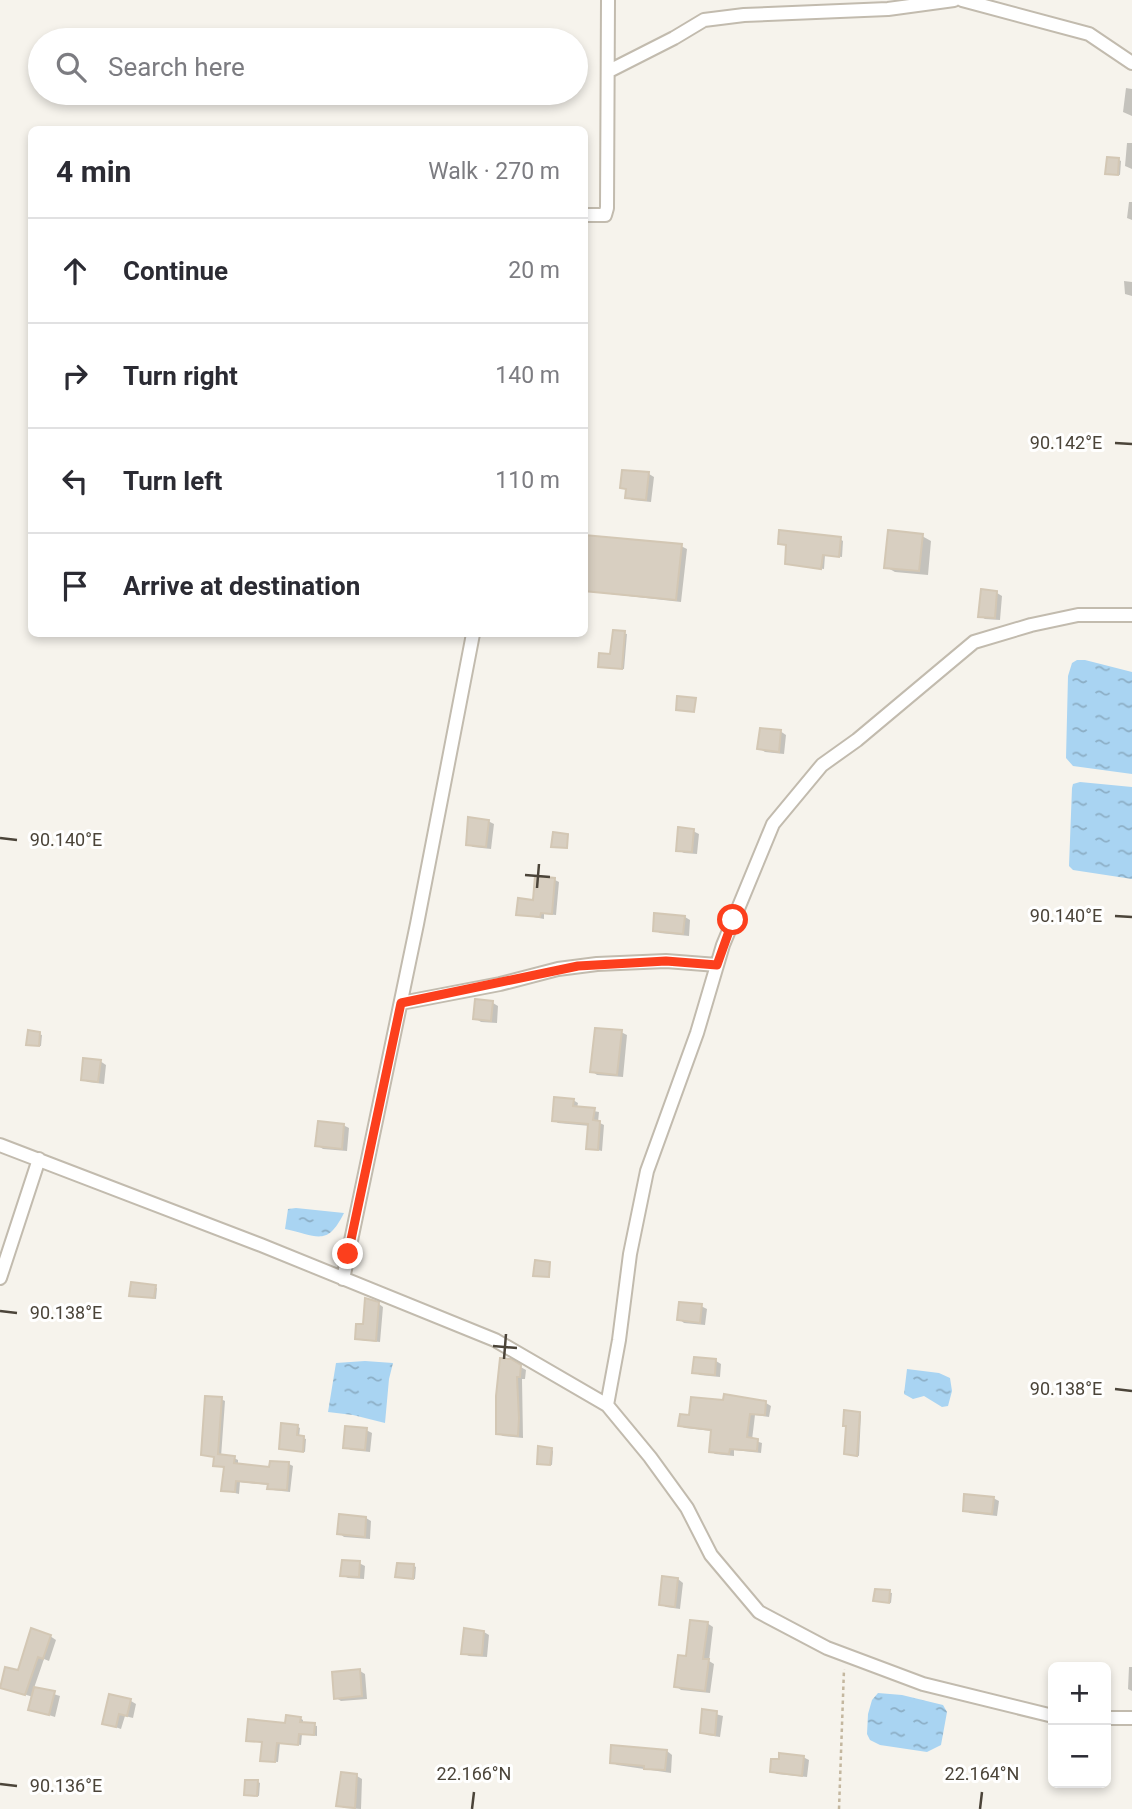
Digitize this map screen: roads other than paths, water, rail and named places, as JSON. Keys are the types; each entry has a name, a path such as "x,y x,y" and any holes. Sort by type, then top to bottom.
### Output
{"street":[{"path":"588,215 600,216 606,212 608,0"},
{"path":"609,71 704,20 744,15 888,9 954,0"},
{"path":"962,0 1089,34 1132,63"},
{"path":"607,1405 630,1254 647,1171 682,1079 717,965 774,824 822,765 974,642 1031,625 1078,615 1132,615"},
{"path":"343,1279 401,1003 472,637"},
{"path":"401,1003 500,984 558,969 597,964 666,961 717,965"},
{"path":"0,1145 261,1245 495,1340 607,1405 687,1508 711,1555 759,1612 816,1642 923,1684 1048,1715"},
{"path":"0,1278 39,1159"},
{"path":"1111,1718 1132,1718"}],"water":[{"path":"1077,660 1132,672 1132,774 1073,766 1066,758 1068,676 1072,663"},
{"path":"1080,782 1132,787 1132,879 1073,870 1069,866 1072,788 1073,784"},
{"path":"288,1209 344,1213 327,1235 314,1236 285,1229"},
{"path":"336,1363 393,1363 385,1423 328,1412"},
{"path":"907,1369 939,1373 950,1378 952,1391 948,1406 942,1407 924,1396 913,1399 904,1394"},
{"path":"878,1693 902,1695 943,1705 947,1712 941,1745 927,1752 880,1745 870,1740 867,1734 868,1714 872,1700"}]}
